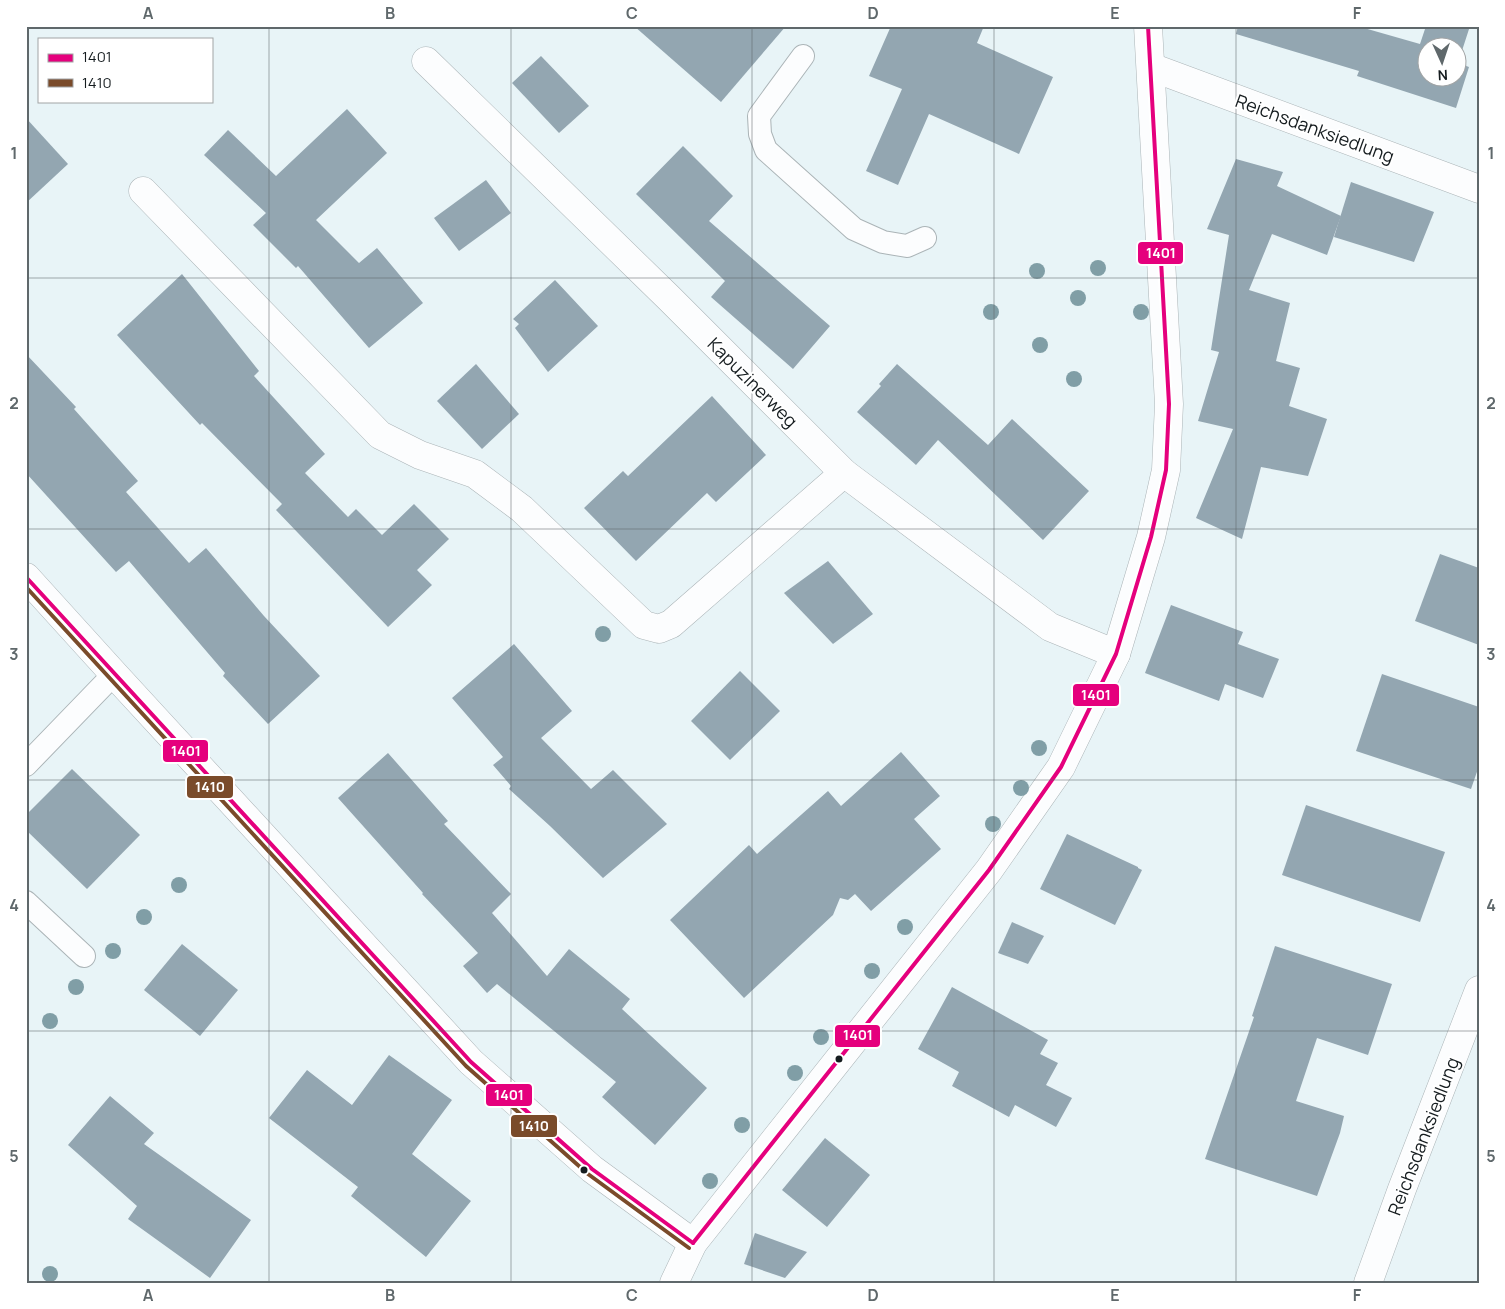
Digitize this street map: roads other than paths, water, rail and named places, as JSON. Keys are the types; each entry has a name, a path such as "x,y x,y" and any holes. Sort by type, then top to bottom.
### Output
{"street":[{"path":"674,1283 694,1243 989,870 1060,767 1116,654 1151,537 1166,470 1169,404 1148,26"},
{"name":"Kapuzinerweg","path":"426,61 669,298 844,473 1050,627 1116,654"},
{"name":"Reichsdanksiedlung","path":"1151,67 1479,189"},
{"path":"143,191 380,435 420,455 475,474 522,509 644,625 659,629 671,624 844,473"},
{"path":"26,578 471,1062 592,1169 694,1243"},
{"name":"Reichsdanksiedlung","path":"1368,1283 1402,1189 1479,990"}],"lane":[{"path":"802,56 759,116 760,134 766,150 854,229 883,242 907,246 925,238"},
{"path":"26,765 114,674"},
{"path":"26,902 84,956"}]}
